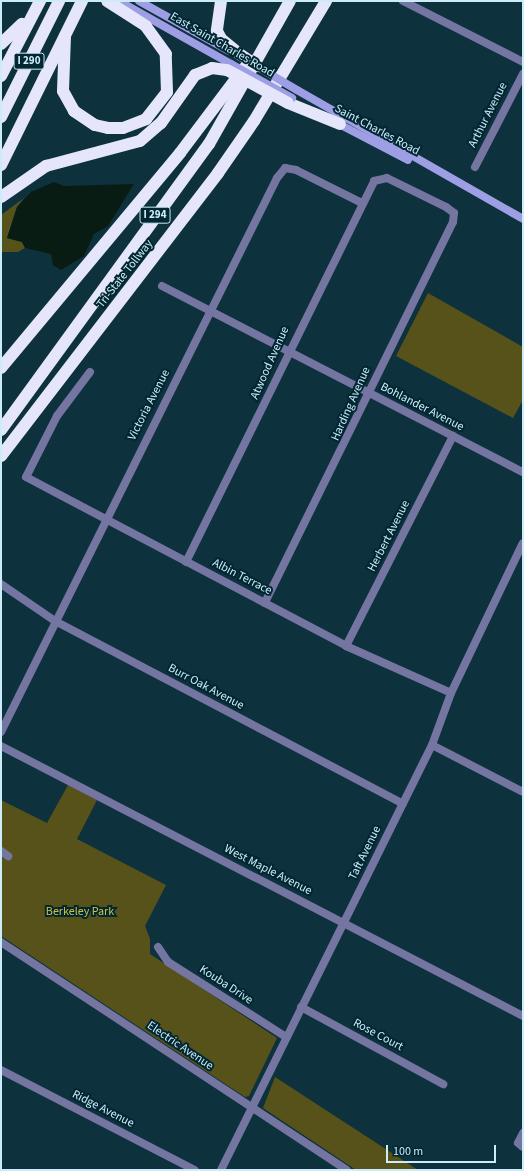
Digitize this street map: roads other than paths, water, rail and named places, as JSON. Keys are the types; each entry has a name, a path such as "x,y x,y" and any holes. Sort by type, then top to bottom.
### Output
{"highway":[{"name":"I 290","path":"1,117 59,1"},
{"path":"1,165 82,1"},
{"path":"65,36 63,91 74,110 95,125 108,128 123,128 146,119 167,92 166,54 146,26 108,1"},
{"path":"220,1 217,31 221,39 238,54 257,66"},
{"name":"Tri-State Tollway","path":"1,430 209,144 271,37 290,1"},
{"name":"Tri-State Tollway","path":"1,456 218,173 254,121 326,1"},
{"name":"I 290","path":"1,76 39,3"},
{"path":"1,44 39,3"},
{"path":"1,368 271,37"},
{"path":"1,197 46,166 125,148 140,141 161,123 195,75 212,68 229,67 290,100 340,124"}],"main road":[{"name":"East Saint Charles Road","path":"120,1 229,67"},
{"name":"East Saint Charles Road","path":"139,1 238,54"},
{"name":"East Saint Charles Road","path":"257,66 297,90"},
{"name":"Saint Charles Road","path":"297,90 452,181"},
{"name":"Saint Charles Road","path":"340,124 523,219"}],"street":[{"path":"403,1 523,62"},
{"name":"Arthur Avenue","path":"475,167 523,74"},
{"name":"Victoria Avenue","path":"1,732 55,621 107,521 108,512 210,311 285,168 362,203"},
{"name":"Atwood Avenue","path":"186,562 362,203 379,177 387,178 454,213"},
{"name":"Harding Avenue","path":"265,603 370,394 453,222 454,213"},
{"name":"Bohlander Avenue","path":"162,286 523,472"},
{"name":"Albin Terrace","path":"90,372 57,416 26,477 346,646 451,693"},
{"name":"Herbert Avenue","path":"346,646 453,436"},
{"name":"Taft Avenue","path":"221,1170 432,745 451,693 523,543"},
{"name":"Burr Oak Avenue","path":"1,584 55,621 403,804"},
{"path":"432,745 523,792"},
{"name":"West Maple Avenue","path":"1,746 523,1016"},
{"name":"Electric Avenue","path":"1,942 346,1170"},
{"name":"Kouba Drive","path":"158,948 168,962 286,1037"},
{"name":"Rose Court","path":"301,1007 443,1084"},
{"name":"Ridge Avenue","path":"1,1070 195,1170"},
{"path":"520,1145 523,1133"}],"park label":[{"name":"Berkeley Park","path":"80,912"}]}
